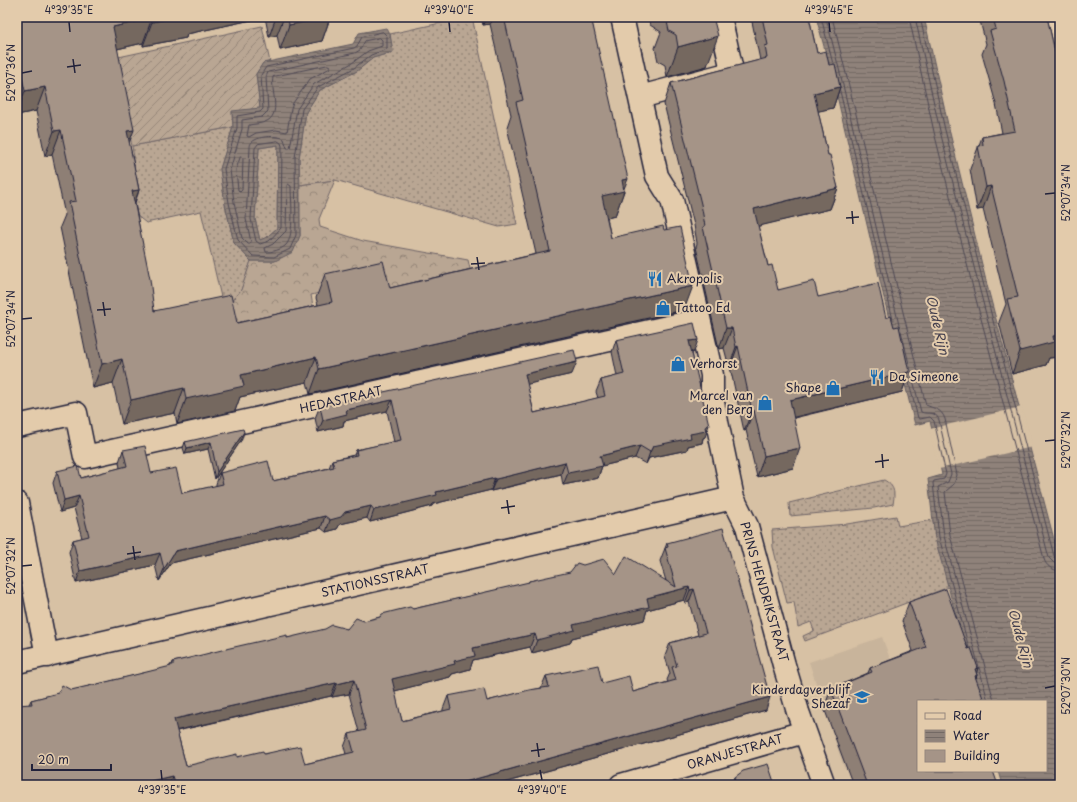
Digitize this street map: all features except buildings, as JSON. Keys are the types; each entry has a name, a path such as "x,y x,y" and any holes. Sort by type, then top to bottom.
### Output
{"street":[{"name":"PRINS HENDRIKSTRAAT","path":"622,17 656,176 672,200 712,375 712,398 733,498 747,526 784,665 804,732 824,785"},
{"path":"640,96 727,74 731,66 720,17"},
{"path":"1048,17 1060,41"},
{"name":"HEDASTRAAT","path":"17,426 76,413 85,457 699,320"},
{"name":"STATIONSSTRAAT","path":"17,662 733,498"},
{"path":"17,503 47,656"},
{"name":"ORANJESTRAAT","path":"621,785 804,732"}],"shaded area":[{"name":"Kinderdagverblijf Shezaf","path":"882,637 917,732 905,744 844,768 809,662"}],"green space":[{"path":"472,17 517,224 499,227 335,180 300,185 299,158 306,112 320,90 357,71 373,58 392,52 390,34"},
{"path":"262,26 270,62 263,63 256,74 260,108 232,112 233,127 132,146 114,58"},
{"path":"233,127 220,169 225,204 234,243 251,261 241,290 224,310 201,211 146,223 135,214 125,160 134,157 132,146"},
{"path":"278,145 277,228 260,241 255,219 259,148"},
{"path":"335,180 319,219 320,227 363,241 468,260 474,287 384,305 378,279 311,295 316,323 230,340 224,310 241,290 251,261 275,261 300,236 300,185"},
{"path":"884,480 892,487 894,496 893,504 874,508 790,516 789,503"},
{"path":"896,516 898,526 933,520 935,538 949,587 805,641 803,636 814,631 811,622 798,627 794,602 787,603 773,547 772,530 847,524"}],"water":[{"name":"Oude Rijn","path":"816,17 924,17 949,129 987,285 1060,562 1060,785 1002,785 998,772 1047,772 1047,700 979,700 935,538 928,479 942,475 930,421 915,425 834,83"},
{"path":"386,28 390,34 393,52 373,58 357,71 320,90 306,112 299,158 300,236 293,252 275,261 251,261 234,243 225,204 220,169 233,127 232,111 260,108 256,74 263,63 353,44 359,33","holes":["278,145 277,228 267,237 260,240 255,219 259,148"]}],"pier":[{"path":"1021,407 1032,447 939,469 930,429"}],"place":[{"name":"Akropolis","path":"655,279"},
{"name":"Tattoo Ed","path":"663,308"},
{"name":"Verhorst","path":"678,364"},
{"name":"Da Simeone","path":"877,377"},
{"name":"Shape","path":"833,388"},
{"name":"Marcel van den Berg","path":"765,403"},
{"name":"Kinderdagverblijf Shezaf","path":"862,697"}]}
